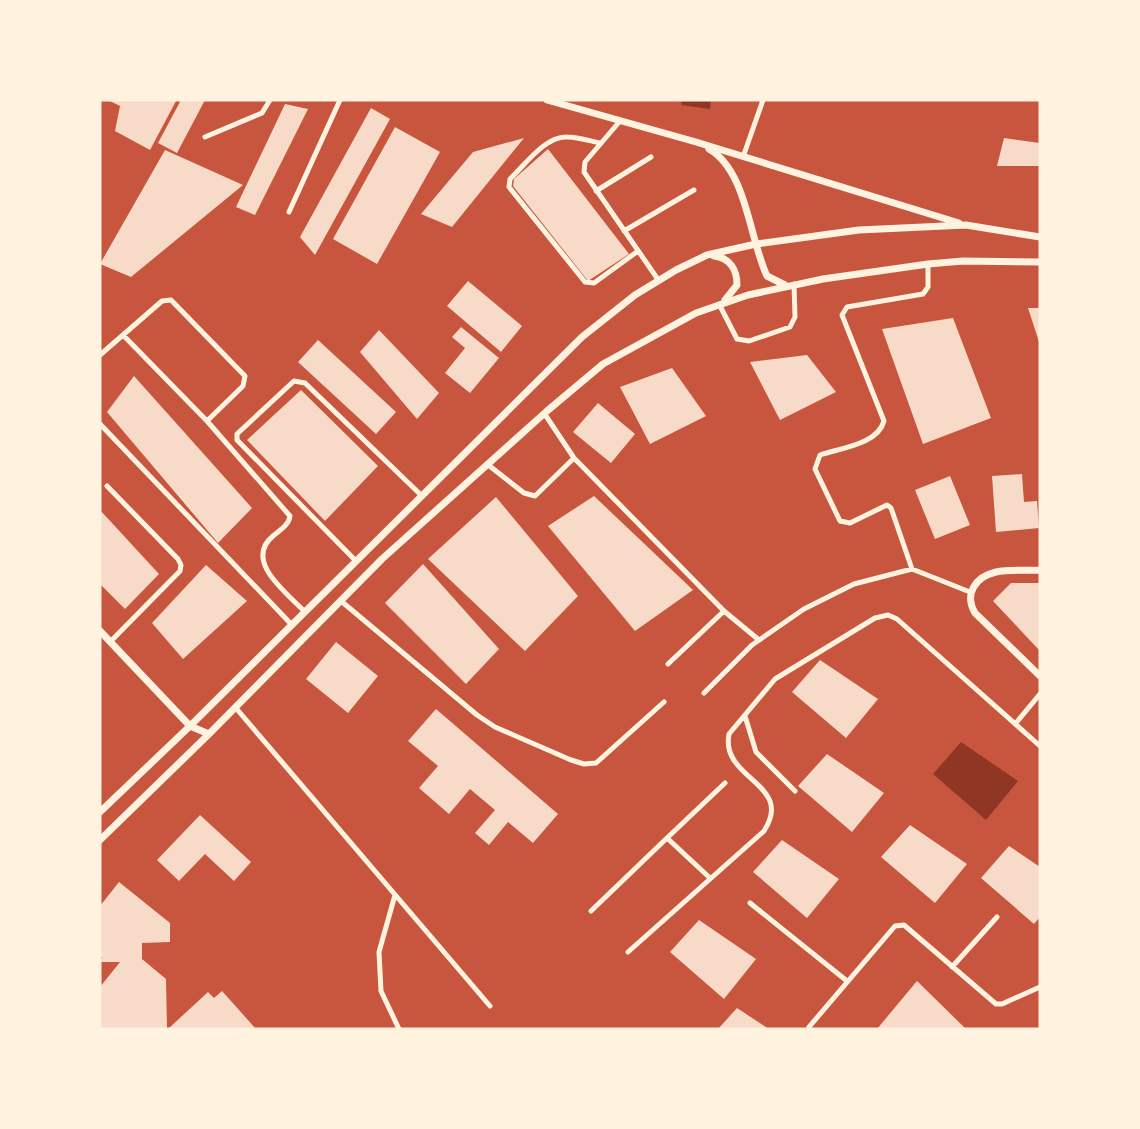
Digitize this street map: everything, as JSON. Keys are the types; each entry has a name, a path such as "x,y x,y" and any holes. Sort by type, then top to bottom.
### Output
{"street":[{"path":"547,100 696,142 966,225 1040,237"},
{"path":"696,142 714,152 729,167 767,276 784,286 928,264 963,261 1040,262"},
{"path":"100,812 582,338 635,295 707,255 757,244 859,230 966,225"},
{"path":"707,255 725,258 732,265 737,277 737,285 731,295 719,304"},
{"path":"100,839 209,734 382,559 544,413 603,364 660,331 719,304 794,284"},
{"path":"1040,570 994,572 981,579 970,592 969,603 975,613 1040,676"},
{"path":"100,631 190,726 209,734"}],"lane":[{"path":"205,137 262,113 270,100"},
{"path":"289,212 340,100"},
{"path":"743,157 762,100"},
{"path":"621,120 600,143 584,167 584,172 659,281"},
{"path":"600,143 569,136 558,137 548,142 510,179 509,187 585,282 594,283 638,251"},
{"path":"596,191 651,157"},
{"path":"624,232 694,190"},
{"path":"912,569 891,508 887,505 850,523 840,521 815,470 820,455 874,437 882,430 884,421 842,314 844,310 847,307 923,294 928,287 928,264"},
{"path":"719,304 737,339 749,341 790,327 795,317 794,284"},
{"path":"100,355 163,301 171,300 245,376 245,381 207,421"},
{"path":"123,335 207,421 290,516 287,524 265,543 261,558 267,571 305,612"},
{"path":"356,561 237,440 237,434 294,382 300,381 422,496"},
{"path":"544,413 574,458 724,611 759,640"},
{"path":"100,424 292,625"},
{"path":"487,464 530,496 535,496 574,458"},
{"path":"107,486 181,565 180,571 110,642"},
{"path":"704,693 759,640 804,609 855,584 912,569 970,592"},
{"path":"341,601 477,715 495,727 571,760 584,764 596,763 664,702"},
{"path":"668,664 724,611"},
{"path":"628,952 764,831 770,822 772,800 732,758 727,744 729,734 775,679 875,618 888,615 897,619 1040,746"},
{"path":"1016,723 1040,694"},
{"path":"235,707 490,1006"},
{"path":"744,716 757,752 795,791"},
{"path":"591,911 725,783"},
{"path":"667,838 710,878"},
{"path":"395,895 379,952 380,992 400,1029"},
{"path":"750,903 847,981"},
{"path":"951,967 997,917"},
{"path":"809,1027 895,926 904,925 996,1004 1002,1004 1040,987"}],"shaded area":[{"path":"682,100 711,100 710,109 681,105"},
{"path":"961,742 1018,781 986,820 933,774"}],"building":[{"path":"108,100 176,101 150,150 115,131 120,106"},
{"path":"181,100 205,100 177,153 158,143"},
{"path":"285,104 308,109 255,215 236,207"},
{"path":"371,108 390,119 315,255 300,237"},
{"path":"395,127 440,152 377,264 333,239"},
{"path":"524,138 452,227 421,214 473,152"},
{"path":"1004,138 1040,143 1040,166 997,166"},
{"path":"548,149 629,254 588,281 513,186 514,179"},
{"path":"165,150 243,185 131,277 100,264"},
{"path":"468,281 522,326 501,352 447,306"},
{"path":"1028,308 1040,308 1040,345"},
{"path":"953,318 991,418 923,444 882,329"},
{"path":"461,327 499,358 470,393 445,373 465,348 452,337"},
{"path":"379,330 439,393 417,419 360,352"},
{"path":"318,340 396,412 376,434 298,362"},
{"path":"807,355 836,392 780,420 750,362"},
{"path":"672,368 706,416 650,444 620,387"},
{"path":"134,376 252,508 218,543 107,412"},
{"path":"301,390 378,466 325,521 247,440"},
{"path":"598,403 635,434 611,463 573,432"},
{"path":"1022,474 1024,502 1037,501 1039,528 996,532 992,476"},
{"path":"950,476 970,525 935,539 915,490"},
{"path":"594,496 693,590 635,631 548,526"},
{"path":"496,497 578,596 525,651 428,559"},
{"path":"100,510 159,574 125,609 100,584"},
{"path":"423,564 499,649 466,684 385,603"},
{"path":"206,565 247,601 183,659 152,623"},
{"path":"1011,583 1040,583 1040,651 993,601"},
{"path":"336,642 378,676 348,713 306,679"},
{"path":"820,660 878,699 846,738 792,692"},
{"path":"436,709 558,814 533,843 508,822 489,845 475,833 495,810 470,789 449,814 419,788 438,766 408,741"},
{"path":"827,754 884,793 852,832 798,786"},
{"path":"200,815 251,862 234,881 205,854 179,881 157,860"},
{"path":"910,825 967,864 935,903 881,857"},
{"path":"782,840 839,879 807,918 753,872"},
{"path":"1009,846 1040,867 1040,917 1034,924 981,878"},
{"path":"119,882 170,923 170,942 142,943 142,959 166,979 167,1028 100,1029 100,987 120,962 100,962 100,906"},
{"path":"699,920 756,959 724,999 670,952"},
{"path":"917,981 966,1029 877,1029"},
{"path":"222,991 256,1029 168,1029 208,992 214,998"},
{"path":"737,1008 769,1029 718,1029"}]}
